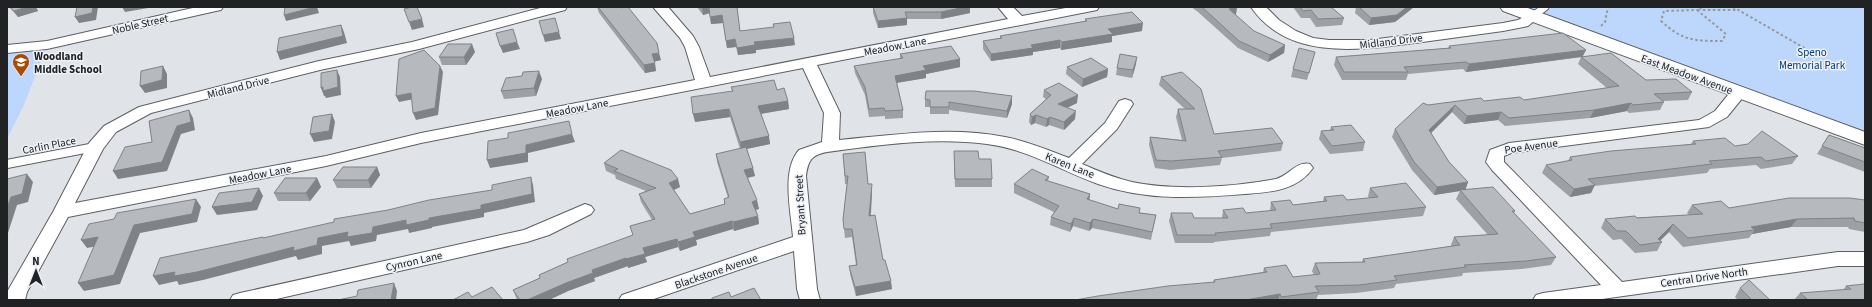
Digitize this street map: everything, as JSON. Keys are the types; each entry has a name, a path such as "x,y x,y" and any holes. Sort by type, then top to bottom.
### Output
{"street":[{"name":"Noble Street","path":"7,49 36,47 64,42 216,7"},
{"name":"Midland Drive","path":"15,300 17,292 62,212 95,147 110,129 120,122 145,110 319,66 414,46 560,7"},
{"path":"660,7 686,36 692,47 704,83"},
{"path":"1005,7 1018,21"},
{"name":"Meadow Lane","path":"62,212 326,161 421,138 1092,7"},
{"name":"Midland Drive","path":"1258,7 1278,28 1298,38 1324,44 1353,46 1503,27 1522,23 1539,12"},
{"name":"East Meadow Avenue","path":"1510,7 1539,12 1588,37 1865,139"},
{"path":"808,63 832,113 830,146"},
{"name":"Poe Avenue","path":"1617,288 1498,166 1495,159 1496,154 1509,148 1703,124 1721,114 1738,93"},
{"path":"1071,166 1111,126 1125,104"},
{"name":"Karen Lane","path":"830,146 935,136 972,136 1020,146 1115,183 1135,188 1179,193 1274,185 1293,179 1304,168"},
{"name":"Bryant Street","path":"810,300 802,241 797,176 800,160 807,152 830,146"},
{"name":"Cynron Lane","path":"240,300 527,236 542,231 585,210"},
{"name":"Blackstone Avenue","path":"629,300 802,241"},
{"name":"Central Drive North","path":"1543,300 1617,288 1838,259 1865,259"}],"lane":[{"name":"Carlin Place","path":"7,164 95,147"}],"path":[{"path":"1588,37 1605,22 1608,7"},
{"path":"1734,7 1815,54"},
{"path":"1697,10 1726,34 1722,41 1691,41 1677,36 1661,21 1664,11 1697,10 1739,10"}],"green space":[{"name":"Speno Memorial Park","path":"1523,7 1865,7 1865,133"},
{"name":"Woodland Middle School","path":"47,45 24,105 7,139 7,49"}],"building":[{"path":"10,7 27,7 14,11"},
{"path":"77,7 93,7 92,13 75,17"},
{"path":"285,7 315,7 284,15"},
{"path":"417,7 422,19 409,22 404,9"},
{"path":"598,7 628,7 657,43 659,53 652,54 655,63 644,65"},
{"path":"709,7 737,7 740,31 774,27 773,24 790,22 794,38 754,42 755,45 737,48 735,39 726,41 722,15 710,17"},
{"path":"873,7 965,7 941,12 905,12 907,18 878,21"},
{"path":"1202,7 1237,7 1229,9 1254,31 1285,45 1270,55 1239,41"},
{"path":"1300,7 1331,7 1344,18 1318,19 1311,10 1303,11"},
{"path":"1359,7 1407,7 1397,15 1371,18"},
{"path":"1132,12 1143,23 1108,29 1113,34 1062,42 1060,40 1031,45 1033,48 991,54 983,41 1002,38 1000,36 1087,21 1085,19"},
{"path":"555,18 559,32 543,35 539,21"},
{"path":"341,25 343,36 277,52 279,38"},
{"path":"513,29 517,42 500,46 496,33"},
{"path":"1563,33 1586,50 1469,64 1466,62 1404,67 1408,72 1344,72 1336,57 1451,48 1449,46"},
{"path":"448,44 472,44 464,57 439,57"},
{"path":"951,46 960,59 923,66 926,70 895,76 903,110 885,111 884,108 869,109 865,87 854,66 903,58 900,54"},
{"path":"1299,48 1315,52 1309,73 1293,69"},
{"path":"424,50 440,66 435,108 413,113 411,93 396,96 399,59"},
{"path":"1611,53 1646,80 1676,79 1692,92 1654,94 1664,102 1633,105 1631,103 1594,110 1509,118 1501,112 1467,116 1455,105 1429,130 1449,162 1468,182 1437,187 1414,162 1395,129 1423,103 1428,105 1481,98 1484,101 1520,97 1524,100 1619,86 1581,57"},
{"path":"1120,54 1137,57 1133,70 1117,68"},
{"path":"1091,58 1108,69 1083,79 1067,67"},
{"path":"163,66 162,80 140,86 141,71"},
{"path":"337,70 338,87 323,91 323,87 321,88 321,73"},
{"path":"539,71 534,88 501,91 506,78 522,76 523,72"},
{"path":"1182,72 1201,89 1214,134 1272,128 1283,143 1218,151 1222,157 1171,161 1156,160 1150,137 1186,141 1178,109 1195,109 1161,77"},
{"path":"774,80 777,90 784,88 788,101 758,106 769,136 740,142 729,109 693,114 691,97 733,91 731,87"},
{"path":"1059,83 1078,95 1058,104 1076,111 1064,122 1050,117 1047,119 1036,115 1032,117 1030,114 1051,95 1044,90"},
{"path":"926,91 974,91 1012,96 1007,111 949,102 949,107 930,107 930,100 925,99"},
{"path":"189,110 191,122 177,126 162,162 113,171 125,147 152,142 149,121"},
{"path":"332,114 329,131 310,134 313,117"},
{"path":"569,121 572,134 526,145 526,153 487,160 488,141 508,138 508,133"},
{"path":"1351,125 1365,142 1332,146 1321,131 1334,130 1331,127"},
{"path":"1762,131 1798,156 1766,161 1761,157 1709,161 1712,164 1588,179 1595,185 1574,189 1546,165 1572,160 1570,157 1611,151 1696,144 1693,141 1725,138 1735,146 1748,144"},
{"path":"1829,135 1865,148 1865,162 1822,146"},
{"path":"746,147 753,168 744,170 757,200 752,202 758,216 732,221 693,232 695,237 678,242 677,239 643,248 645,254 626,258 592,270 593,273 527,300 520,300 513,290 540,278 539,275 568,262 567,259 633,235 630,226 655,219 639,194 656,188 614,171 618,169 604,163 621,150 671,170 678,179 669,183 690,214 725,204 724,199 729,197 716,154"},
{"path":"954,151 978,151 979,159 991,159 992,179 955,179"},
{"path":"865,152 868,184 872,184 869,216 875,215 883,260 885,260 891,281 855,287 849,266 857,265 852,229 844,229 843,219 848,176 845,176 843,154"},
{"path":"343,167 377,167 368,180 333,180"},
{"path":"1032,169 1049,177 1045,180 1090,194 1087,199 1118,209 1119,204 1140,208 1139,213 1156,215 1152,232 1093,219 1090,223 1074,218 1071,224 1051,217 1059,206 1014,184"},
{"path":"27,174 22,194 11,197 7,208 7,179"},
{"path":"531,177 532,194 481,205 481,209 429,218 429,220 406,225 406,220 373,227 372,233 347,237 348,232 318,238 317,245 293,251 294,247 197,272 174,276 175,272 153,276 160,258 263,238 334,222 334,219 388,210 429,200 492,190 492,185"},
{"path":"285,178 317,178 306,193 274,193"},
{"path":"1406,183 1426,207 1270,224 1272,228 1215,233 1216,235 1177,235 1171,213 1192,213 1194,218 1228,218 1223,210 1243,208 1246,213 1276,210 1271,202 1290,200 1293,205 1327,201 1324,197 1343,195 1347,200 1378,197 1370,188"},
{"path":"1493,187 1515,211 1512,211 1556,257 1526,261 1464,265 1466,267 1394,276 1397,280 1359,285 1315,286 1319,292 1281,297 1280,294 1245,300 1075,300 1168,286 1215,282 1214,280 1267,272 1264,268 1286,265 1293,277 1320,274 1315,263 1365,262 1363,259 1460,245 1454,237 1498,234 1460,190"},
{"path":"259,188 252,202 212,207 219,193"},
{"path":"1789,198 1850,198 1865,200 1865,223 1855,221 1854,218 1797,219 1751,227 1755,230 1688,238 1673,224 1658,239 1662,242 1640,245 1626,231 1617,231 1605,219 1635,216 1637,218 1703,214 1692,205 1721,201 1729,208"},
{"path":"196,199 192,214 134,225 114,275 78,283 98,237 81,240 89,224 114,219 117,213"},
{"path":"1749,280 1770,300 1752,300 1740,288"},
{"path":"394,283 391,300 338,300 357,296 358,290"},
{"path":"1864,284 1865,300 1798,300 1807,299 1800,293 1851,289 1846,286"},
{"path":"492,287 503,300 453,300 468,292 472,297"},
{"path":"754,288 761,300 712,300 712,298 729,292 731,297"}],"place":[{"name":"Woodland Middle School","path":"21,77"}]}
